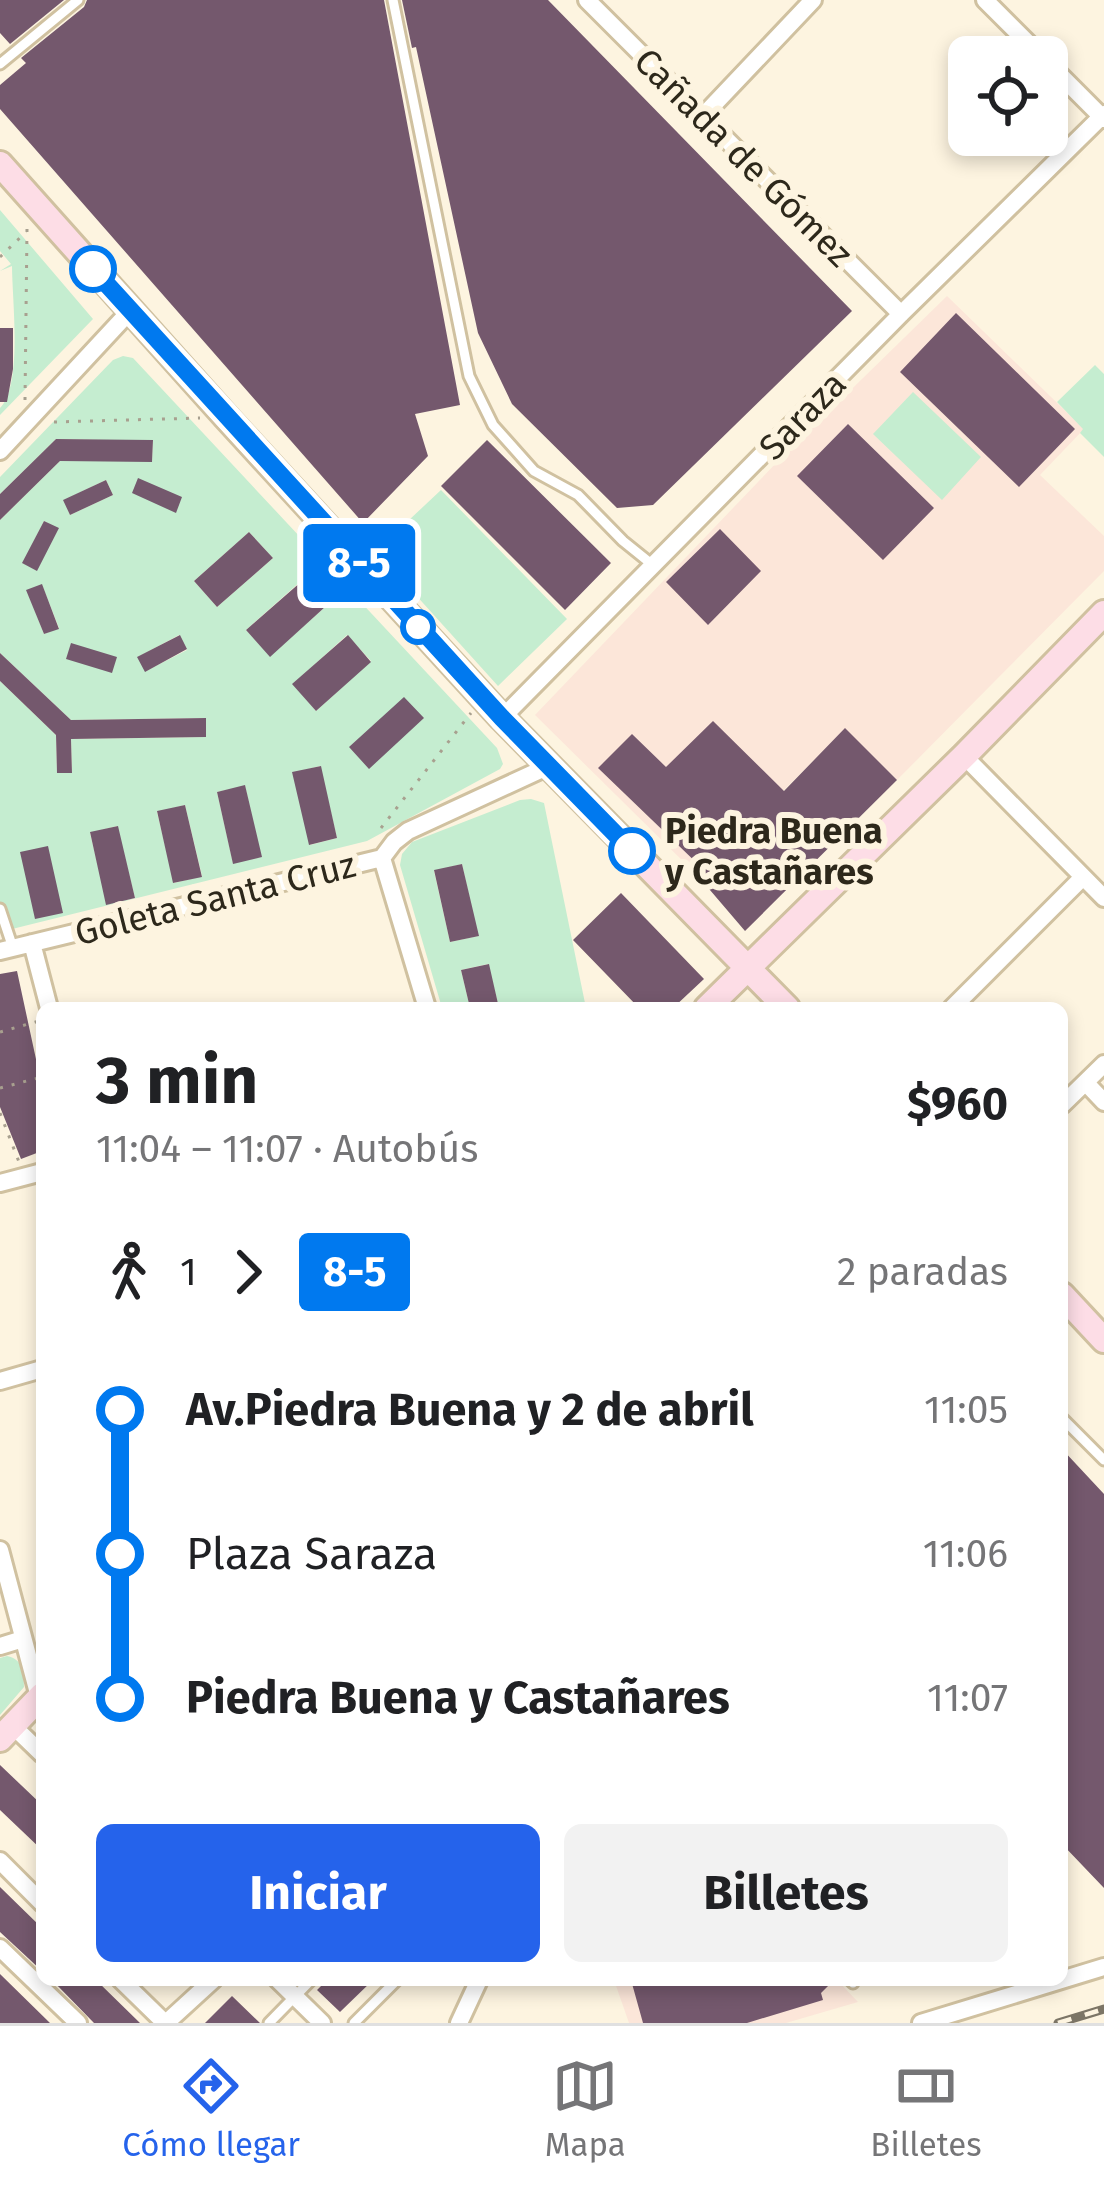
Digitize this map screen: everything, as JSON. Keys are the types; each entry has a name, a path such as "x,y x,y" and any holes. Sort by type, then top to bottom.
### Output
{"main road":[{"path":"0,164 502,718 781,1002"},
{"path":"713,1002 1104,613"},
{"path":"1068,1301 1104,1340"},
{"path":"6,1733 36,1701"}],"street":[{"name":"Cañada de Gómez","path":"587,0 902,314"},
{"path":"703,116 813,0"},
{"path":"985,0 1020,36"},
{"path":"1068,83 1103,117"},
{"name":"Saraza","path":"502,718 1103,117"},
{"path":"0,451 130,311"},
{"path":"964,756 1104,898"},
{"name":"Goleta Santa Cruz","path":"6,950 382,858 408,831 549,766"},
{"path":"382,858 425,1002"},
{"path":"958,1002 1083,877"},
{"path":"32,943 47,1002"},
{"path":"1068,1100 1104,1064"},
{"path":"1086,1083 1104,1102"},
{"path":"0,1183 36,1174"},
{"path":"0,1381 36,1372"},
{"path":"0,1550 36,1680"},
{"path":"0,1646 23,1639"},
{"path":"6,1733 36,1750"},
{"path":"0,1861 36,1897"},
{"path":"0,1948 36,1983"},
{"path":"1068,1978 1104,1967"},
{"path":"40,1986 78,2023"},
{"path":"127,1986 165,2023 206,1986"},
{"path":"284,1986 322,2023"},
{"path":"459,2023 476,1986"},
{"path":"921,2023 1042,1986"}],"lane":[{"path":"0,64 77,0"},
{"path":"393,0 470,376 493,425 534,471 578,495 654,566"},
{"path":"0,909 6,950"},
{"path":"1068,1424 1104,1460"},
{"path":"269,2023 305,1986"},
{"path":"354,2023 391,1986"}],"path":[{"path":"27,198 25,423 226,418"},
{"path":"0,257 27,231"},
{"path":"382,828 484,697"},
{"path":"0,1032 36,1022"},
{"path":"0,1088 36,1079"},
{"path":"0,1113 23,1177"}],"shaded area":[{"path":"947,296 1084,429 1040,475 1104,536 1104,571 897,780 845,729 698,876 535,715 778,461"},
{"path":"616,1986 843,1986 858,2002 786,2023 629,2023"}],"green space":[{"path":"0,210 93,319 0,415 12,381 15,341 12,266 0,271 11,264 0,251"},
{"path":"133,358 497,748 503,764 367,841 0,932 0,681 56,735 57,773 72,773 71,739 206,737 205,718 71,720 0,653 0,520 60,461 152,461 153,441 56,439 0,494 0,477 113,360","holes":["106,480 113,495 70,515 64,500","44,521 58,529 37,570 23,563","249,532 273,558 217,607 194,581","301,581 324,608 270,656 246,630","42,585 59,628 44,634 27,591","179,635 187,650 146,671 138,657","347,635 371,661 316,711 293,684","320,766 337,838 310,845 293,773","245,786 261,857 233,863 217,792","185,805 202,876 174,883 157,812","117,826 135,898 107,904 90,833"]},
{"path":"1095,365 1104,374 1104,457 1057,402"},
{"path":"913,392 981,457 942,500 873,434"},
{"path":"441,490 567,619 498,686 376,551"},
{"path":"520,800 544,803 585,1002 498,1002 488,964 461,970 469,1002 440,1002 400,865 412,842","holes":["462,864 478,936 450,942 434,871"]},
{"path":"7,1656 20,1664 24,1687 0,1715 0,1658"}],"building":[{"path":"0,0 64,0 10,44 0,33"},
{"path":"87,0 384,0 460,405 415,414 428,456 363,523 0,109 0,85 26,63 21,58"},
{"path":"402,0 548,0 852,311 653,505 617,508 512,404 478,333"},
{"path":"956,313 1075,429 1019,487 900,372"},
{"path":"0,328 13,328 7,402 0,402"},
{"path":"848,424 934,508 883,560 797,476"},
{"path":"56,439 153,440 152,462 60,461 0,520 0,494"},
{"path":"487,440 611,563 565,610 441,486"},
{"path":"138,478 182,497 176,513 132,493"},
{"path":"106,480 113,495 70,515 63,500"},
{"path":"44,521 59,528 37,571 22,563"},
{"path":"720,529 761,571 708,625 666,582"},
{"path":"249,532 273,558 217,607 194,581"},
{"path":"302,581 325,607 270,657 246,630"},
{"path":"42,584 59,629 44,634 26,590"},
{"path":"180,635 187,649 145,672 137,657"},
{"path":"348,635 371,662 316,711 292,684"},
{"path":"71,643 117,657 112,673 66,659"},
{"path":"0,653 71,720 206,718 206,737 71,739 72,773 57,773 56,735 0,681"},
{"path":"404,697 424,718 369,769 349,747"},
{"path":"713,721 784,791 845,728 897,780 745,931 698,876 704,870 598,768 632,734 666,767"},
{"path":"321,766 337,838 309,845 292,772"},
{"path":"245,785 262,857 233,864 217,792"},
{"path":"185,805 202,877 173,883 157,811"},
{"path":"118,826 135,898 106,905 90,832"},
{"path":"48,846 63,913 35,919 20,852"},
{"path":"462,864 479,936 450,942 434,870"},
{"path":"621,893 704,979 679,1002 633,1002 573,940"},
{"path":"489,964 498,1002 469,1002 461,970"},
{"path":"17,971 36,1059 36,1153 21,1159 0,1107 0,974"},
{"path":"1068,1455 1104,1494 1104,1888 1068,1850"},
{"path":"0,1765 36,1799 36,1844 0,1810"},
{"path":"0,1887 36,1922 36,1965 0,1932"},
{"path":"0,1974 50,2023 0,2023"},
{"path":"58,1986 102,1986 140,2023 94,2023"},
{"path":"321,1986 367,1986 340,2012 317,1990"},
{"path":"633,1986 828,1986 821,1993 823,2000 747,2023 643,2023"},
{"path":"232,1996 260,2023 205,2023"}],"railway":[{"path":"1058,2023 1104,2009"}],"bus line":[{"name":"8-5","path":"93,269 502,718 632,851"}],"place":[{"name":"Piedra Buena y Castañares","path":"632,851"}]}
